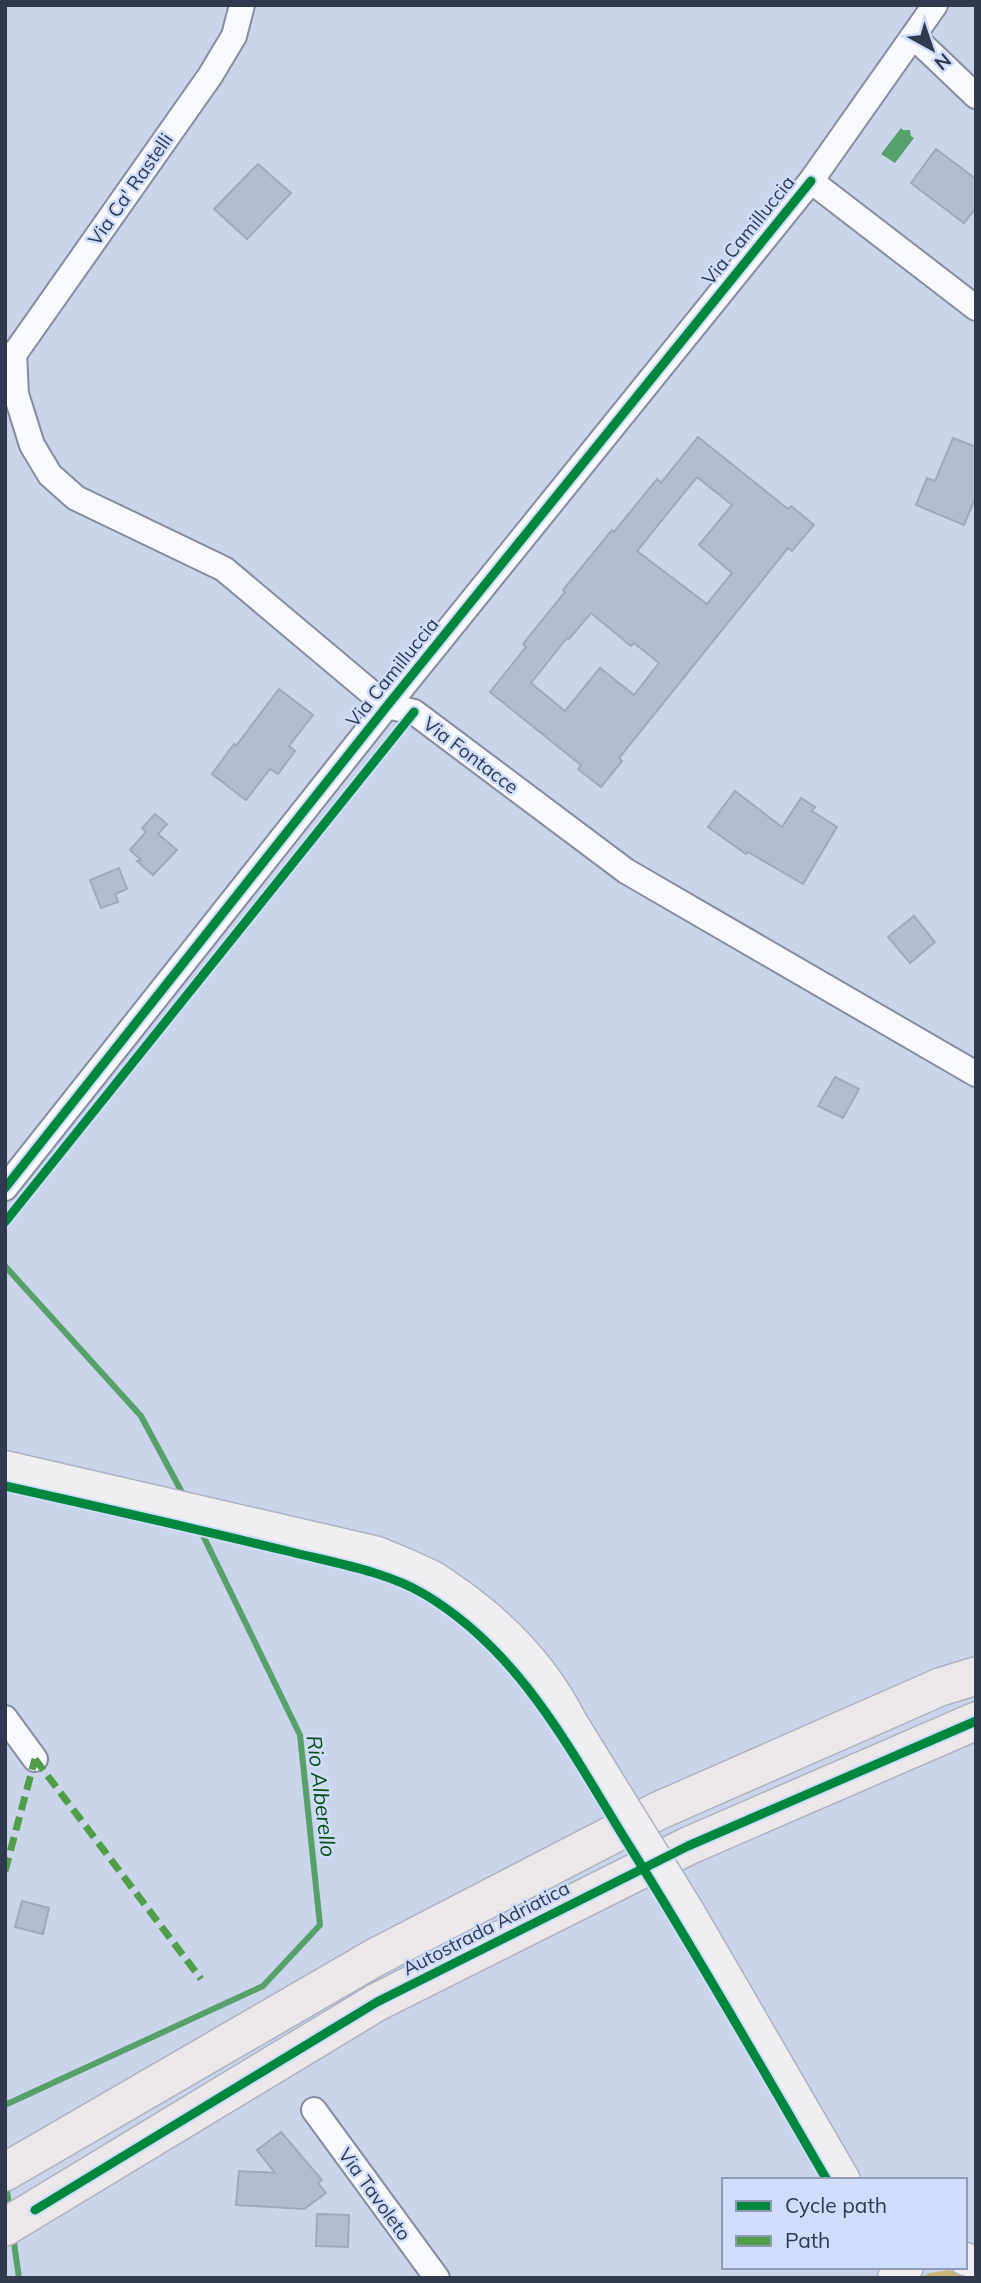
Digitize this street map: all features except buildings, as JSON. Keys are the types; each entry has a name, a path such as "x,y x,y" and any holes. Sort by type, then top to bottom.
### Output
{"highway":[{"name":"Autostrada Adriatica","path":"16,2167 374,1958 646,1817 940,1687 976,1676"},
{"name":"Autostrada Adriatica","path":"20,2219 377,2002 688,1846 976,1721"}],"main road":[{"path":"5,1467 378,1553 433,1577 506,1632 560,1700 689,1913 843,2178"}],"street":[{"name":"Via Ca' Rastelli","path":"10,360 210,76 233,36 242,5"},
{"name":"Via Camilluccia","path":"5,1188 387,706 811,181 935,5"},
{"path":"913,36 976,96"},
{"name":"Via Camilluccia","path":"811,181 976,308"},
{"name":"Via Fontacce","path":"10,360 16,394 32,445 50,475 76,498 224,569 387,706 414,712 626,871 976,1074"},
{"path":"5,1718 35,1759"},
{"name":"Via Tavoleto","path":"313,2110 437,2278"}],"shaded area":[{"path":"901,128 910,130 914,138 895,163 881,154"},
{"path":"949,2270 974,2278 920,2278 930,2273"}],"waterway":[{"name":"Rio Alberello","path":"5,1266 141,1416 185,1498"},
{"name":"Rio Alberello","path":"5,2105 263,1986 320,1925 300,1735 196,1521"},
{"name":"Rio Alberello","path":"6,2185 10,2212"},
{"name":"Rio Alberello","path":"13,2236 19,2278"}],"marked path":[{"path":"35,1759 201,1979"},
{"path":"5,1871 35,1759"}],"cycle path":[{"path":"5,1188 387,706 811,181"},
{"path":"5,1222 414,712"},
{"path":"5,1486 375,1573 424,1594 459,1618 517,1675 565,1741 730,2012 826,2178"},
{"path":"35,2210 377,2002 688,1846 976,1721"}]}
